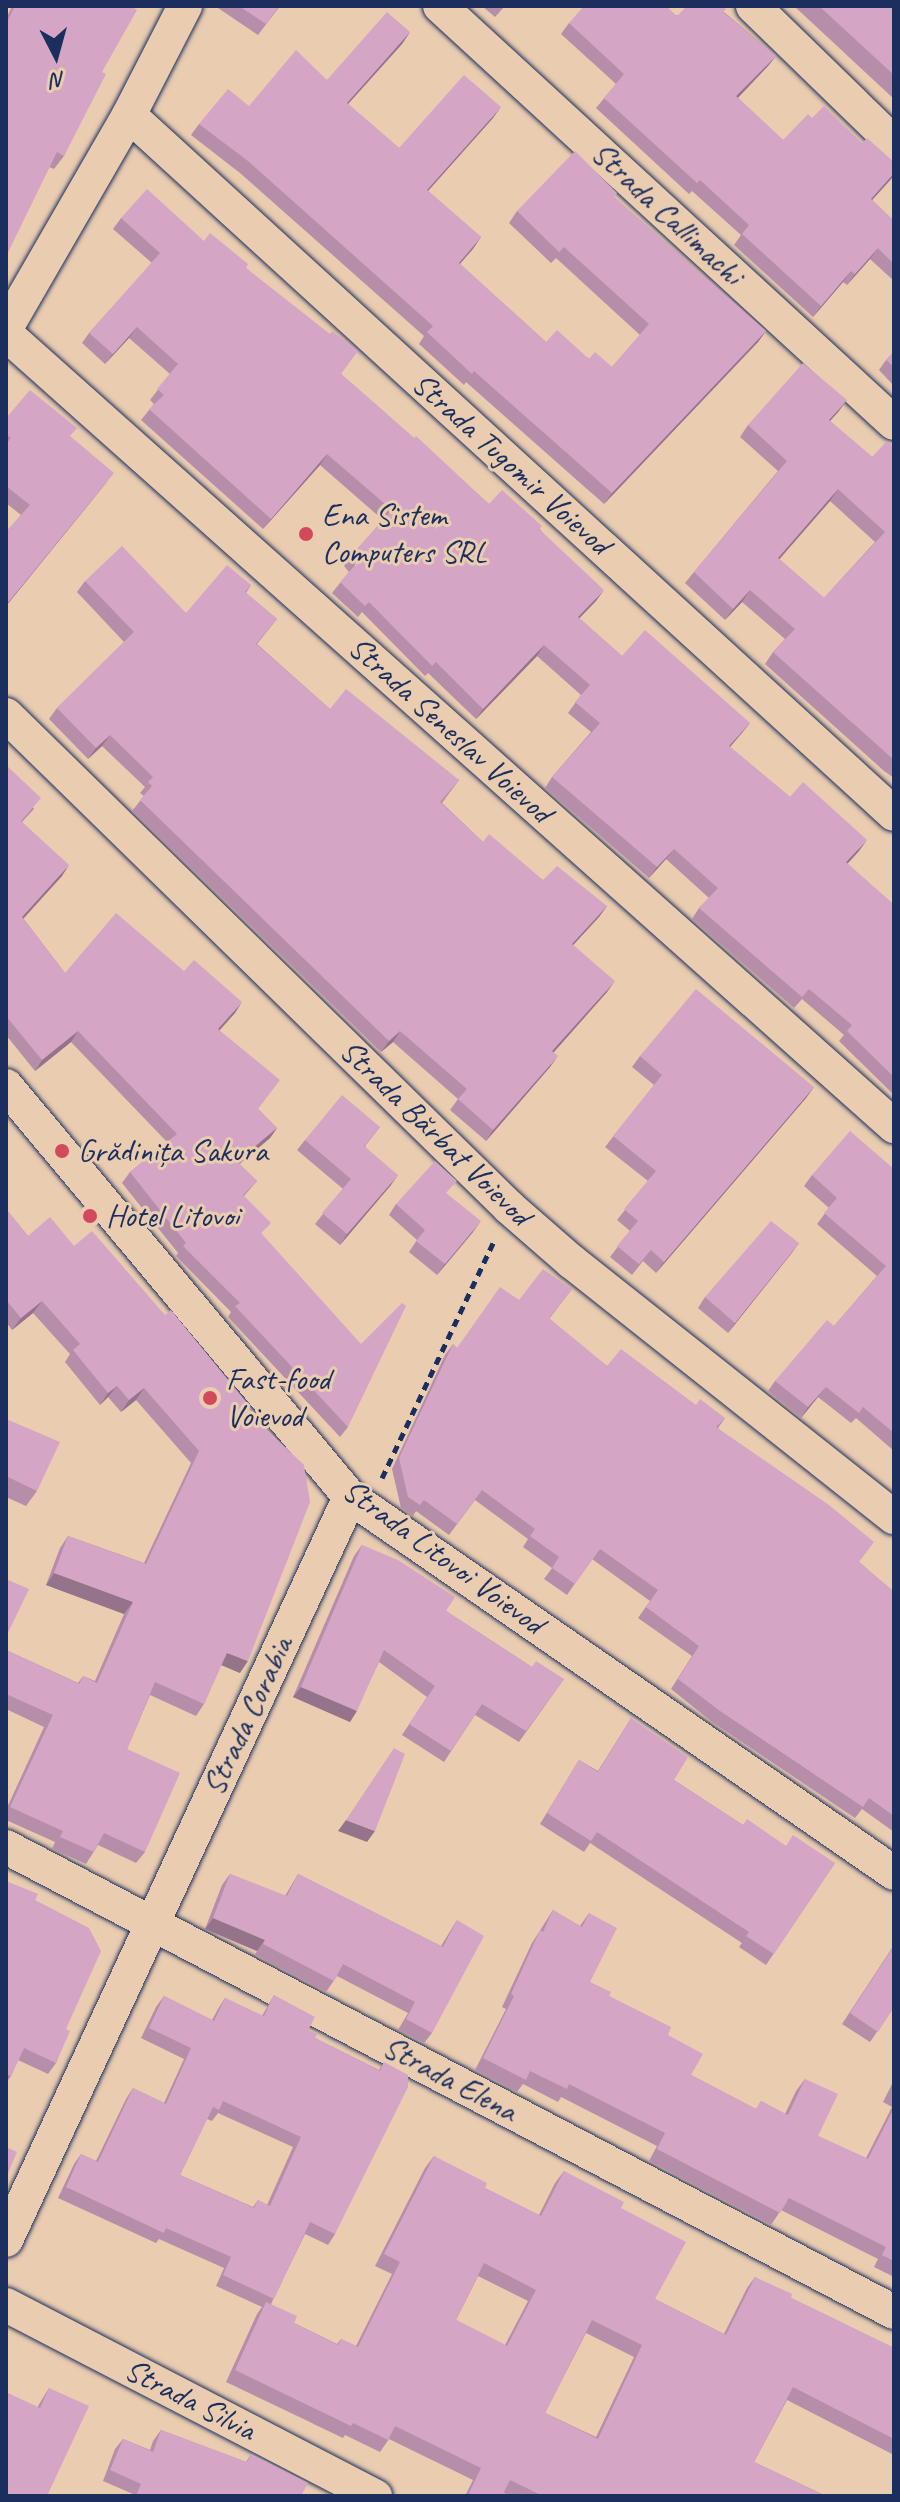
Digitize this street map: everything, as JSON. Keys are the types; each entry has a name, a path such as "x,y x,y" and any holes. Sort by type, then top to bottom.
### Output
{"street":[{"path":"6,331 129,115 185,6"},
{"name":"Strada Callimachi","path":"440,6 894,423"},
{"path":"753,6 894,143"},
{"name":"Strada Tugomir Voievod","path":"129,115 894,814"},
{"name":"Strada Seneslav Voievod","path":"6,331 894,1126"},
{"name":"Strada Bărbat Voievod","path":"6,715 510,1208 572,1262 894,1517"},
{"name":"Strada Litovoi Voievod","path":"6,1086 350,1497 894,1873"},
{"name":"Strada Corabia","path":"6,2240 350,1497"},
{"name":"Strada Elena","path":"6,1847 894,2312"},
{"name":"Strada Silvia","path":"6,2305 375,2496"}],"path":[{"path":"350,1497 382,1478 510,1208"}],"building":[{"path":"15,6 131,6 137,10 102,72 106,74 64,156 57,152 6,256 6,24"},
{"path":"239,6 279,6 266,24"},
{"path":"584,6 666,6 677,16 687,6 723,6 726,9 723,12 776,56 736,96 783,140 808,114 812,118 824,106 862,143 867,138 894,162 894,173 871,199 894,221 894,264 878,248 855,274 851,271 821,306 742,234 749,225 700,180 697,183 604,98 624,74 569,23"},
{"path":"819,6 894,6 894,75"},
{"path":"387,12 410,32 347,103 399,148 464,75 501,107 427,190 481,237 459,263 546,342 557,330 589,359 595,352 612,367 649,324 564,247 559,252 517,211 575,151 617,193 614,197 766,331 612,493 474,371 472,374 427,332 433,326 248,161 199,124 228,89 249,106 296,50 327,80"},
{"path":"147,189 204,241 210,233 248,264 246,268 330,334 332,331 358,351 341,374 414,438 416,436 489,504 502,490 542,526 539,529 604,590 578,617 622,656 645,630 750,723 729,746 790,797 803,782 867,840 846,862 892,903 894,900 894,1077 847,1031 852,1025 809,989 802,997 699,908 718,888 674,849 657,867 552,777 600,723 575,702 590,685 544,645 483,709 436,662 432,666 369,602 365,606 340,582 358,562 351,556 392,510 327,454 271,519 149,409 164,395 157,389 178,364 137,327 113,354 89,333 160,253 121,218"},
{"path":"894,352 894,367 886,360"},
{"path":"803,363 847,400 829,420 872,457 887,441 894,448 894,760 773,652 795,629 750,590 733,609 694,572 787,461 748,425","holes":["838,489 885,532 824,598 778,558"]},
{"path":"30,390 77,428 70,436 114,473 6,605 6,532 30,505 6,486 6,444 11,438 6,434 6,418"},
{"path":"122,546 186,613 227,565 251,585 245,592 277,619 256,644 330,709 346,689 459,780 440,802 483,842 489,834 543,880 557,866 607,906 572,944 615,981 552,1051 558,1056 493,1130 458,1099 467,1089 400,1031 389,1041 140,800 152,786 148,782 153,777 110,735 96,748 57,708 134,632 85,581"},
{"path":"6,765 41,798 21,821 69,865 22,917 65,973 116,913 184,971 194,960 242,1002 218,1029 280,1080 258,1109 277,1128 237,1161 257,1181 243,1195 271,1223 261,1233 361,1344 402,1303 406,1306 348,1427 235,1306 240,1303 183,1246 186,1243 130,1172 177,1134 78,1031 42,1060 6,1016"},
{"path":"696,989 814,1087 664,1262 651,1250 639,1264 617,1246 638,1221 624,1209 656,1171 613,1136 662,1075 640,1056"},
{"path":"342,1095 380,1127 364,1146 398,1175 347,1234 322,1213 351,1179 305,1140"},
{"path":"850,1131 894,1169 894,1433 863,1407 859,1413 826,1387 808,1407 775,1381 827,1320 834,1326 886,1266 824,1213 837,1198 812,1175"},
{"path":"435,1161 457,1181 446,1193 481,1221 445,1264 416,1241 425,1230 396,1204"},
{"path":"6,1209 28,1236 50,1217 74,1246 92,1231 165,1315 171,1310 247,1403 243,1407 304,1465 310,1502 248,1661 227,1653 204,1704 155,1682 127,1749 180,1773 145,1852 104,1833 94,1852 60,1837 63,1831 10,1807 53,1715 6,1694 6,1650 79,1684 83,1676 97,1683 133,1602 54,1573 68,1536 146,1564 199,1451 144,1388 129,1400 117,1386 108,1393 73,1350 80,1344 42,1301 21,1318 6,1300"},
{"path":"771,1221 799,1243 735,1323 705,1297"},
{"path":"543,1269 572,1289 549,1318 607,1366 621,1349 696,1405 700,1399 725,1418 716,1427 829,1505 874,1542 859,1562 894,1592 894,1816 869,1798 863,1807 720,1711 678,1679 699,1646 646,1607 658,1590 600,1549 575,1584 552,1568 559,1557 530,1536 535,1529 482,1490 457,1524 424,1500 420,1505 408,1497 399,1458 453,1344 457,1348 500,1287 519,1300"},
{"path":"6,1419 60,1442 37,1491 6,1476"},
{"path":"362,1545 398,1560 455,1597 446,1611 532,1667 536,1661 564,1679 526,1731 482,1704 451,1751 409,1724 435,1686 384,1650 357,1711 301,1687"},
{"path":"6,1579 29,1589 6,1637"},
{"path":"631,1718 688,1757 674,1780 743,1825 747,1819 786,1846 793,1835 835,1863 774,1954 746,1936 749,1932 597,1832 591,1841 547,1813 579,1760 598,1772"},
{"path":"394,1748 405,1754 375,1831 346,1820"},
{"path":"230,1874 287,1896 298,1874 443,1947 457,1920 484,1936 432,2033 406,2019 415,2002 343,1964 334,1981 263,1944 265,1940 213,1918"},
{"path":"6,1881 38,1894 35,1900 89,1928 101,1951 66,2029 70,2031 56,2063 24,2048 11,2076 6,2074"},
{"path":"553,1910 582,1927 589,1913 617,1928 590,1982 611,1992 609,1996 671,2027 668,2035 703,2054 691,2075 756,2109 761,2101 788,2115 805,2079 838,2094 818,2136 868,2159 894,2108 894,2261 882,2255 886,2247 789,2198 780,2213 657,2149 665,2133 569,2084 567,2089 530,2071 526,2080 483,2058 514,1996 511,1994 540,1930 543,1932"},
{"path":"894,1946 894,2007 878,2032 850,2013"},
{"path":"274,1995 315,2017 308,2030 317,2034 315,2038 380,2071 384,2062 408,2075 408,2087 335,2234 310,2222 274,2299 223,2275 231,2257 166,2228 164,2233 66,2187 81,2154 98,2162 133,2088 166,2104 191,2048 149,2028 164,1996 214,2021 225,1998 264,2016","holes":["223,2101 301,2137 270,2206 258,2200 254,2208 180,2175 213,2107 219,2110"]},
{"path":"6,2147 17,2152 6,2178"},
{"path":"434,2156 487,2183 485,2188 541,2216 564,2171 624,2202 621,2208 686,2242 655,2299 726,2335 755,2277 894,2348 894,2439 793,2387 754,2462 826,2496 543,2496 510,2480 502,2496 473,2496 469,2493 481,2468 395,2426 388,2440 353,2423 351,2426 235,2370 266,2302 297,2316 294,2323 338,2345 341,2339 358,2347 400,2262 384,2254","holes":["484,2263 536,2290 507,2346 456,2320","592,2320 642,2345 598,2439 545,2413"]},
{"path":"49,2388 89,2406 47,2496 6,2496 6,2392 40,2408"},
{"path":"161,2430 247,2462 251,2454 308,2483 301,2496 136,2496 141,2484 110,2470 123,2439 153,2452"}],"place":[{"name":"Ena Sistem Computers SRL","path":"306,534"},
{"name":"Grădinița Sakura","path":"62,1151"},
{"name":"Hotel Litovoi","path":"90,1216"},
{"name":"Fast-food Voievod","path":"210,1398"}]}
